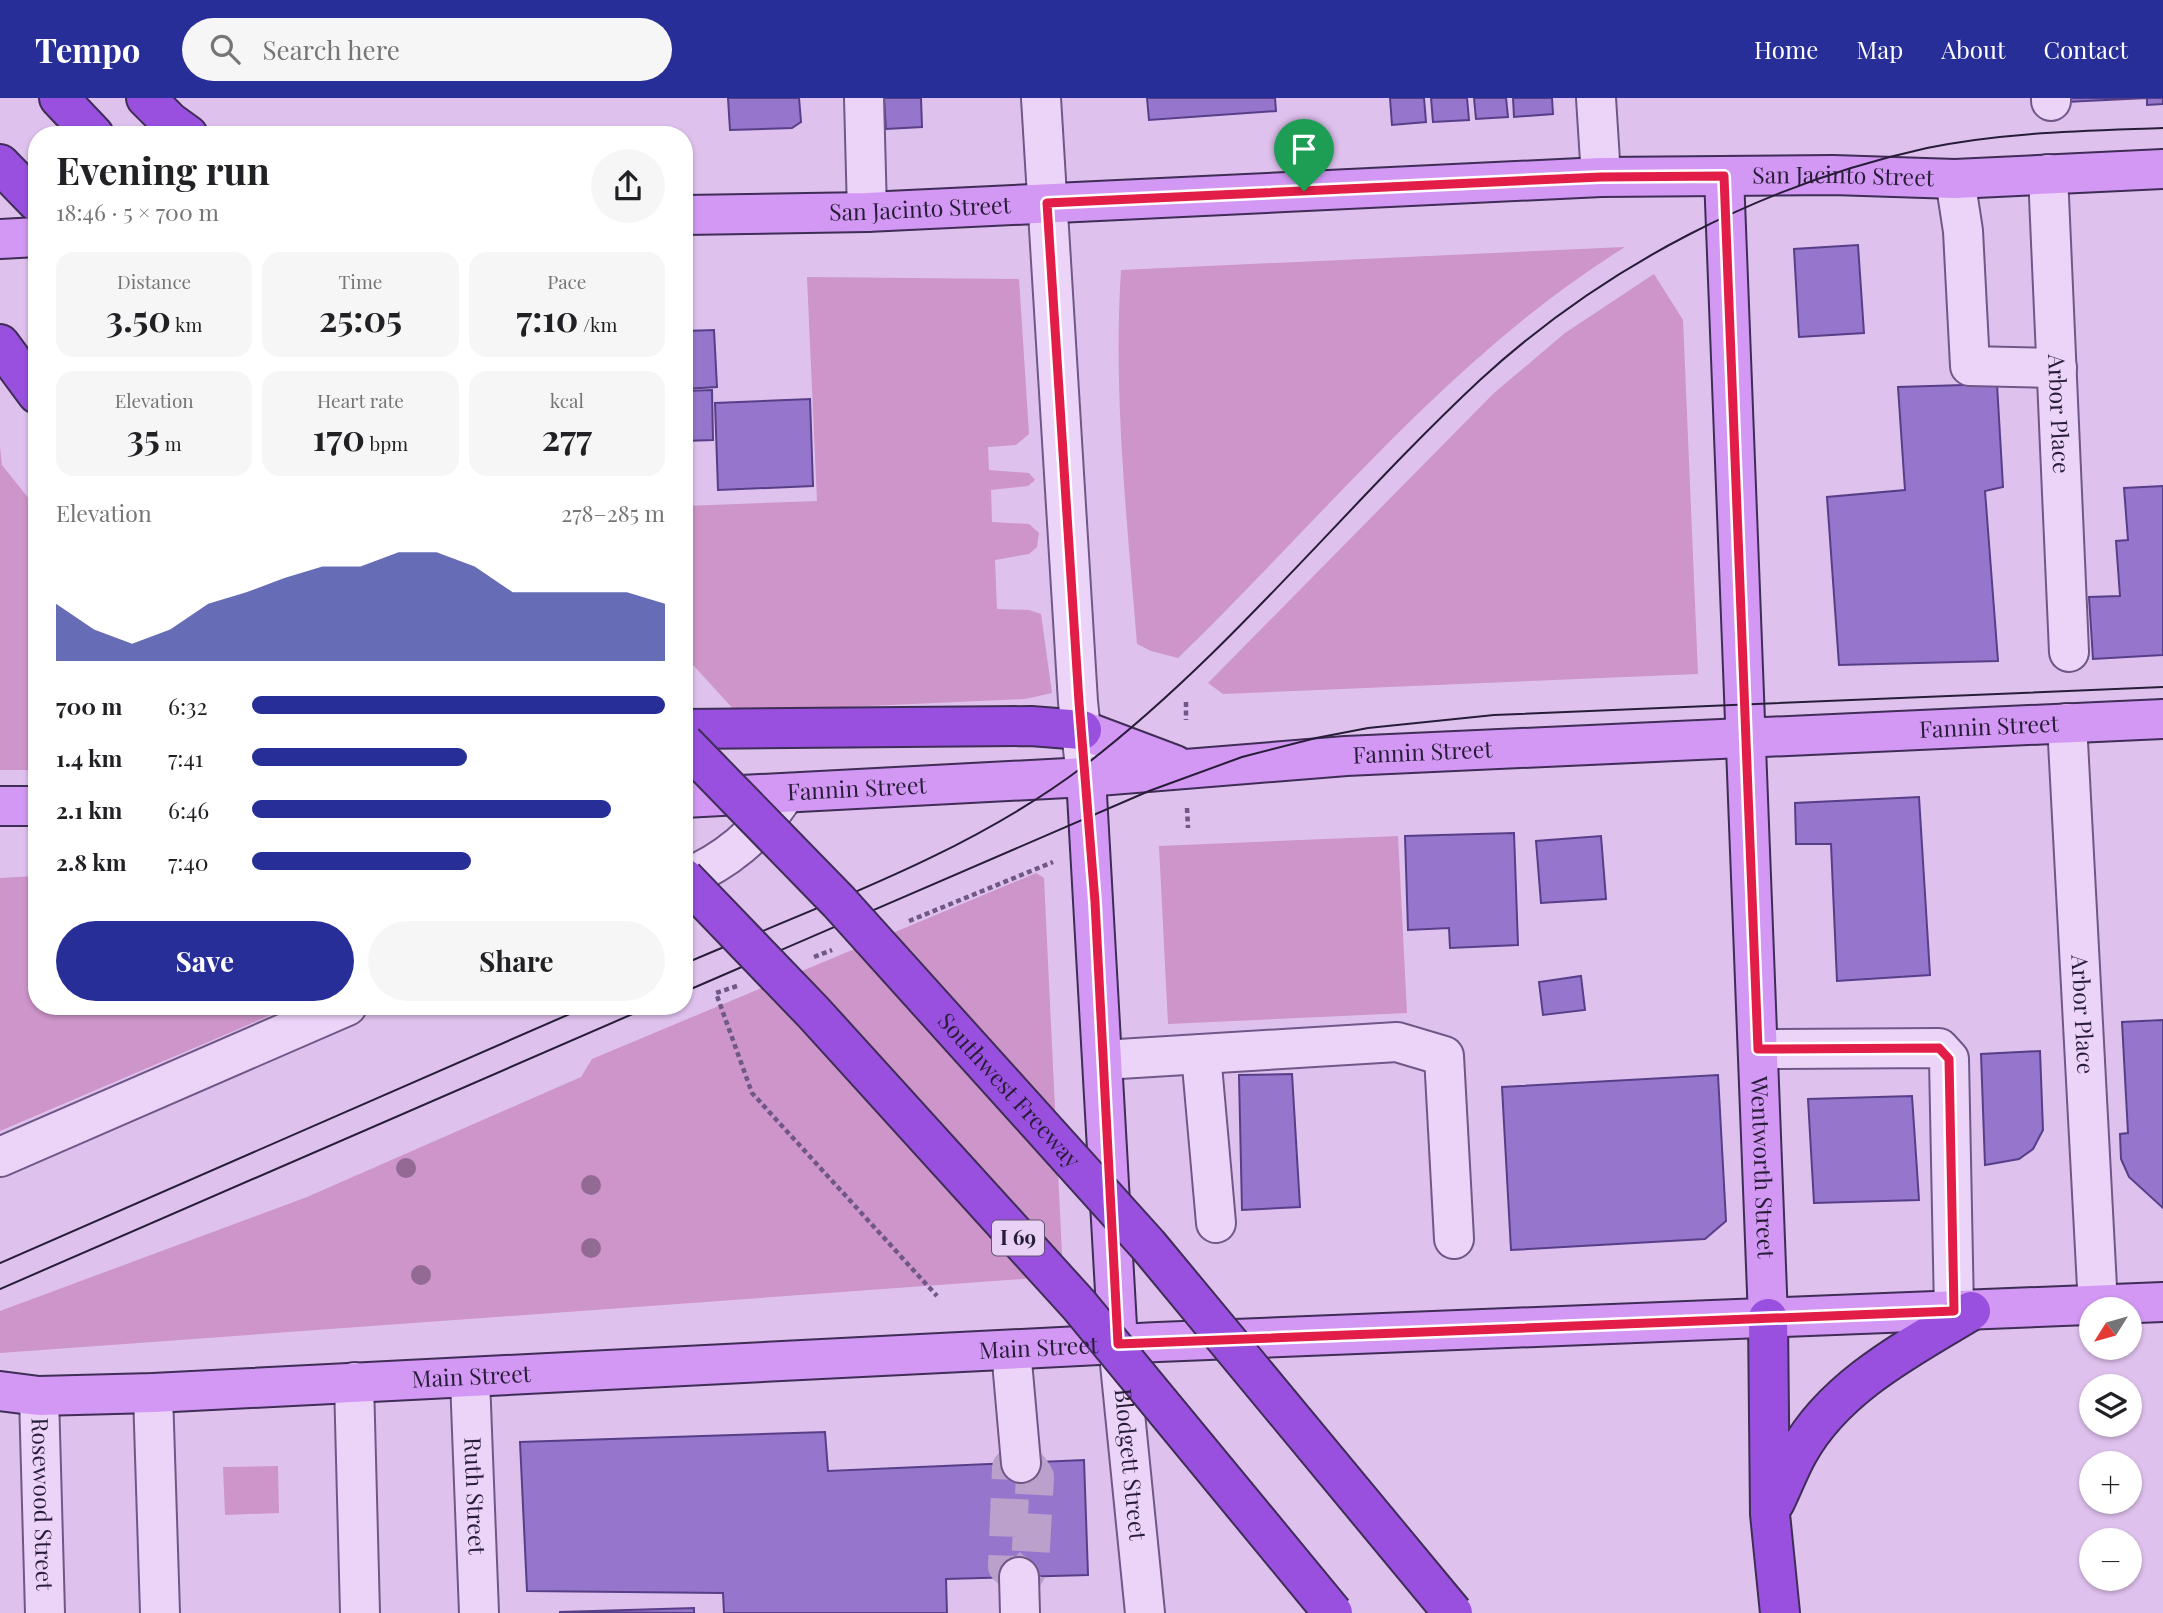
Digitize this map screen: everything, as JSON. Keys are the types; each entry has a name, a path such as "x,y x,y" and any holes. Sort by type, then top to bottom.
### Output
{"highway":[{"path":"59,98 85,126"},
{"path":"146,98 176,126"},
{"path":"0,163 28,193"},
{"path":"0,344 28,382"},
{"path":"693,729 1031,726 1083,730"},
{"name":"Southwest Freeway","path":"693,752 839,902 1147,1245 1453,1613"},
{"name":"I 69","path":"693,887 813,1012 1079,1305 1333,1613"},
{"path":"1770,1514 1799,1451 1835,1404 1890,1359 1962,1311"},
{"path":"1768,1318 1770,1514 1780,1613"}],"main road":[{"name":"San Jacinto Street","path":"693,215 867,212 1601,177 1955,179 2163,169"},
{"name":"Wentworth Street","path":"1724,176 1768,1318"},
{"path":"0,239 28,237"},
{"name":"Fannin Street","path":"693,798 1086,777 1187,786 1346,756 2163,719"},
{"path":"1083,730 1187,786"},
{"name":"Blodgett Street","path":"1086,777 1118,1344"},
{"path":"0,806 28,806"},
{"name":"Main Street","path":"2142,1303 2163,1302"},
{"name":"Main Street","path":"0,1391 39,1396 153,1393 1118,1344 2079,1307"},
{"path":"0,1420 39,1396"}],"street":[{"path":"864,98 867,212"},
{"name":"Blodgett Street","path":"1041,98 1086,777"},
{"path":"1596,98 1601,177"},
{"name":"Arbor Place","path":"2048,174 2069,652"},
{"path":"1955,179 1963,231 1970,366 2057,368"},
{"name":"Arbor Place","path":"2067,723 2098,1297"},
{"path":"693,873 740,848 767,821 785,794"},
{"path":"0,1157 326,1015"},
{"path":"1103,1060 1397,1042 1444,1056 1454,1239"},
{"path":"1758,1049 1939,1048 1945,1052 1949,1059 1962,1311"},
{"path":"1201,1054 1216,1223"},
{"name":"Blodgett Street","path":"1118,1344 1145,1613"},
{"path":"1010,1350 1021,1463"},
{"name":"Ruth Street","path":"470,1379 479,1613"},
{"path":"354,1382 360,1613"},
{"path":"153,1393 160,1613"},
{"name":"Rosewood Street","path":"39,1396 45,1613"}],"path":[{"path":"1186,702 1186,720"},
{"path":"1187,786 1188,828"},
{"path":"716,993 752,1093 937,1296"}],"shaded area":[{"path":"1625,247 1562,290 1502,337 1446,387 1178,658 1151,651 1137,644 1120,410 1121,270"},
{"path":"1654,274 1683,320 1698,674 1223,694 1208,683 1494,393 1565,333"},
{"path":"807,277 1019,279 1029,434 1016,445 988,447 989,470 1029,473 1035,480 1028,486 991,490 992,522 1029,524 1039,533 1037,547 1029,554 995,560 997,609 1029,610 1041,614 1052,693 1025,699 736,712 693,665 693,506 817,501"},
{"path":"0,447 2,465 28,498 28,770 0,770"},
{"path":"1398,836 1407,1013 1168,1024 1159,846"},
{"path":"1036,873 1044,878 1063,1276 0,1353 0,1311 307,1197 581,1077 592,1059"},
{"path":"28,876 28,1015 271,1015 0,1131 0,878"},
{"path":"278,1466 279,1513 225,1515 223,1467"}],"building":[{"path":"728,98 799,98 801,122 792,128 730,130"},
{"path":"884,98 921,98 922,127 886,129"},
{"path":"1147,98 1275,98 1276,111 1149,120"},
{"path":"1390,98 1424,98 1426,122 1392,125"},
{"path":"1431,98 1467,98 1469,120 1433,122"},
{"path":"1474,98 1506,98 1508,117 1476,119"},
{"path":"1513,98 1552,98 1553,114 1514,117"},
{"path":"2066,98 2147,98 2066,102"},
{"path":"2147,98 2163,98 2163,104 2147,105"},
{"path":"1858,245 1864,333 1799,337 1794,249"},
{"path":"714,330 717,387 693,388 693,331"},
{"path":"1997,384 2003,487 1985,491 1998,661 1839,665 1827,497 1905,490 1898,387"},
{"path":"712,390 713,440 693,441 693,391"},
{"path":"810,399 813,486 718,490 715,403"},
{"path":"2163,486 2163,655 2093,659 2089,597 2120,596 2116,541 2128,540 2124,488"},
{"path":"1919,797 1930,975 1837,981 1831,844 1796,844 1795,803"},
{"path":"1514,833 1518,945 1450,948 1449,928 1408,930 1405,836"},
{"path":"1601,836 1606,899 1541,903 1536,841"},
{"path":"1581,976 1585,1010 1543,1015 1539,982"},
{"path":"2163,1020 2163,1208 2129,1177 2121,1159 2120,1134 2128,1133 2122,1022"},
{"path":"2040,1051 2043,1130 2033,1149 2019,1159 1985,1165 1981,1054"},
{"path":"1292,1074 1300,1207 1242,1210 1239,1075"},
{"path":"1718,1075 1726,1221 1705,1239 1511,1250 1502,1087"},
{"path":"1912,1096 1919,1200 1814,1203 1808,1099"},
{"path":"825,1432 828,1471 1084,1460 1088,1575 946,1579 947,1613 724,1613 723,1593 527,1591 520,1442"},
{"path":"694,1608 694,1613 559,1612"}],"tunnel":[{"path":"1021,1463 1029,1468 1035,1477 1030,1565 1026,1573 1019,1577 1007,1566 1011,1468 1021,1463"}],"tram line":[{"path":"693,960 890,877 941,852 1039,798 1084,766 1189,676 1480,380 1528,339 1633,266 1746,207 1805,183 1927,148 2045,133 2163,128"},
{"path":"693,988 1149,791 1242,757 1316,738 1368,728 1494,715 2163,687"},
{"path":"0,1263 567,1015"},
{"path":"0,1289 630,1015"}],"route":[{"path":"1724,176 1758,1049 1939,1048 1945,1052 1949,1059 1954,1311 1118,1344 1095,902 1079,702 1047,203 1304,191 1601,177 1724,176"}]}
